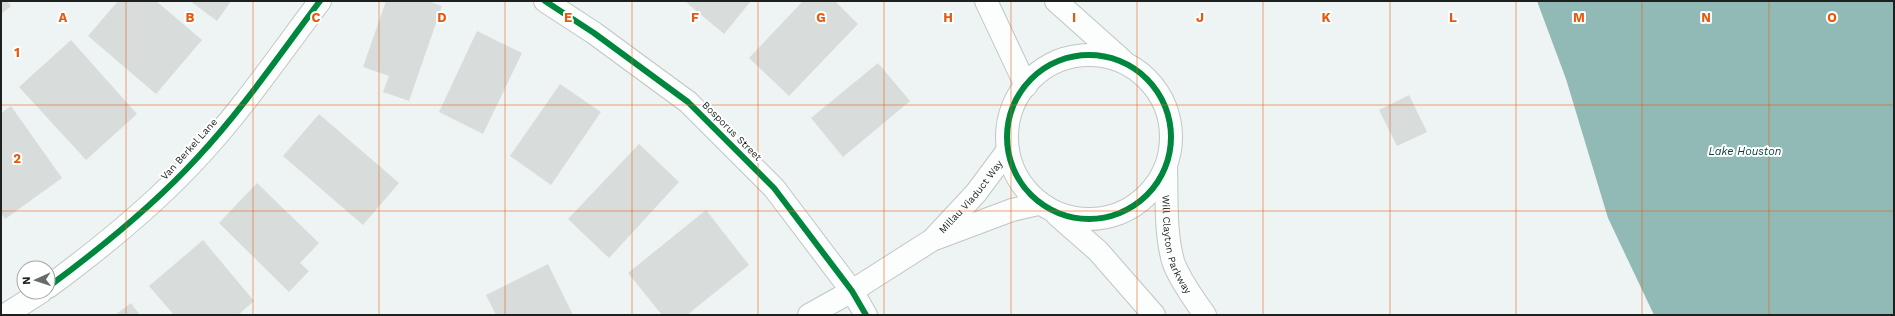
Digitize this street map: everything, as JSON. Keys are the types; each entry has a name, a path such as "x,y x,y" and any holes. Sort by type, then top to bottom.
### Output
{"street":[{"name":"Van Berkel Lane","path":"56,281 101,248 142,212 197,158 238,109 320,1"},
{"name":"Bosporus Street","path":"545,1 594,33 688,102 774,188 852,291 866,315"},
{"path":"986,1 1026,86"},
{"path":"1045,208 1075,218 1097,219 1119,214 1143,199 1155,185 1166,168 1170,152 1170,124 1161,97 1146,78 1126,64 1056,1"},
{"path":"1126,64 1103,56 1078,55 1055,63 1026,86 1018,97 1008,124 1008,150 1017,176 1045,208 1098,251 1154,315"},
{"name":"Millau Viaduct Way","path":"932,240 976,193 1008,150"},
{"name":"Will Clayton Parkway","path":"1166,168 1167,220 1173,262 1192,297 1205,315"},
{"name":"Millau Viaduct Way","path":"809,315 852,291 932,240 1012,210 1045,208"},
{"path":"5,315 28,300"}],"water":[{"name":"Lake Houston","path":"1537,1 1894,1 1894,315 1654,315 1608,218 1566,79"}],"building":[{"path":"1,1 7,1 11,6 1,14"},
{"path":"118,1 156,1 202,40 156,94 88,36"},
{"path":"190,1 231,1 217,21"},
{"path":"386,1 428,1 442,6 409,101 383,92 389,76 363,67"},
{"path":"688,1 751,1 724,34 687,3"},
{"path":"803,1 835,1 858,24 789,96 749,58"},
{"path":"477,31 522,53 483,134 439,112"},
{"path":"71,40 137,114 86,160 19,87"},
{"path":"878,63 910,101 843,157 811,118"},
{"path":"560,84 601,112 551,185 510,156"},
{"path":"1409,95 1427,132 1397,146 1379,110"},
{"path":"11,106 62,178 5,219 1,213 1,113"},
{"path":"319,114 399,183 363,225 283,156"},
{"path":"639,144 679,182 609,258 568,219"},
{"path":"257,183 319,243 300,263 309,271 289,292 219,223"},
{"path":"706,210 749,265 687,315 662,315 628,273"},
{"path":"203,240 254,301 238,315 174,315 149,286"},
{"path":"548,264 573,315 496,315 486,295"},
{"path":"131,303 140,315 115,315"}],"cycle path":[{"path":"56,281 144,210 180,176 214,140 230,121 320,1"},
{"path":"545,1 594,33 688,102 774,188 852,291 866,315"},
{"path":"1089,55 1113,59 1134,69 1147,79 1157,92 1167,113 1171,137 1167,161 1157,182 1147,195 1134,205 1113,215 1089,219 1065,215 1044,205 1031,195 1021,182 1011,161 1007,137 1011,113 1021,92 1031,79 1044,69 1065,59 1089,55"}]}
